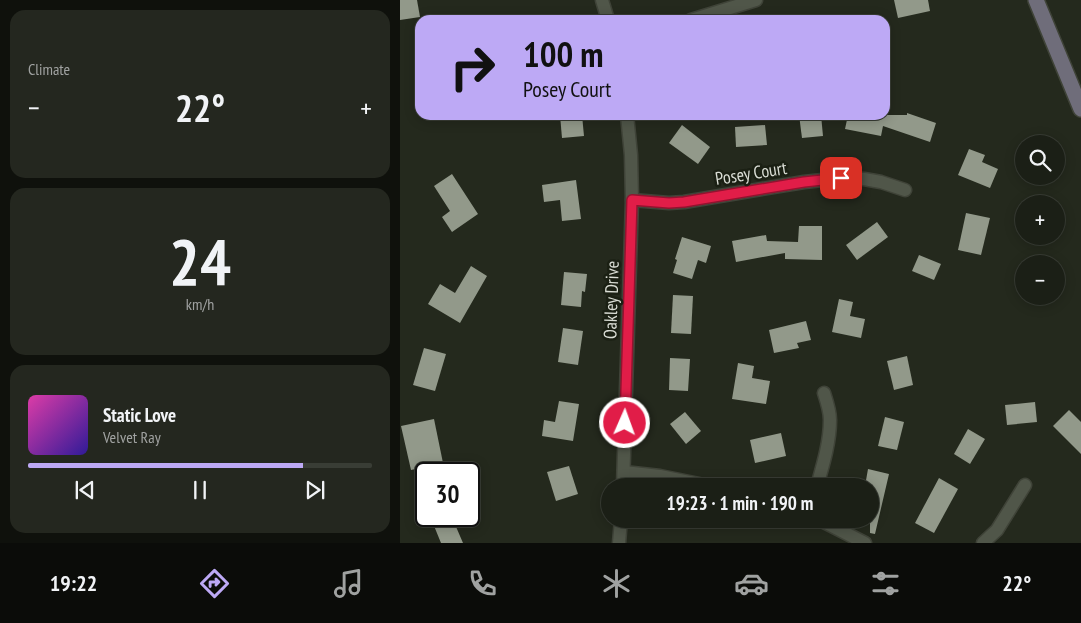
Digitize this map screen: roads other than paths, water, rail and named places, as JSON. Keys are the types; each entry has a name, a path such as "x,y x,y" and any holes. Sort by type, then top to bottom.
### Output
{"street":[{"path":"707,15 756,0"},
{"path":"1036,0 1081,109"},
{"path":"607,1 608,15"},
{"name":"Oakley Drive","path":"624,478 632,200 631,155 628,120"},
{"name":"Posey Court","path":"632,200 669,203 684,202 804,182 841,178 881,182 905,190"},
{"path":"819,478 830,419 824,393"},
{"path":"624,472 670,478"},
{"path":"983,543 997,530 1025,485"},
{"path":"620,543 621,528"},
{"path":"836,528 865,543"}]}
